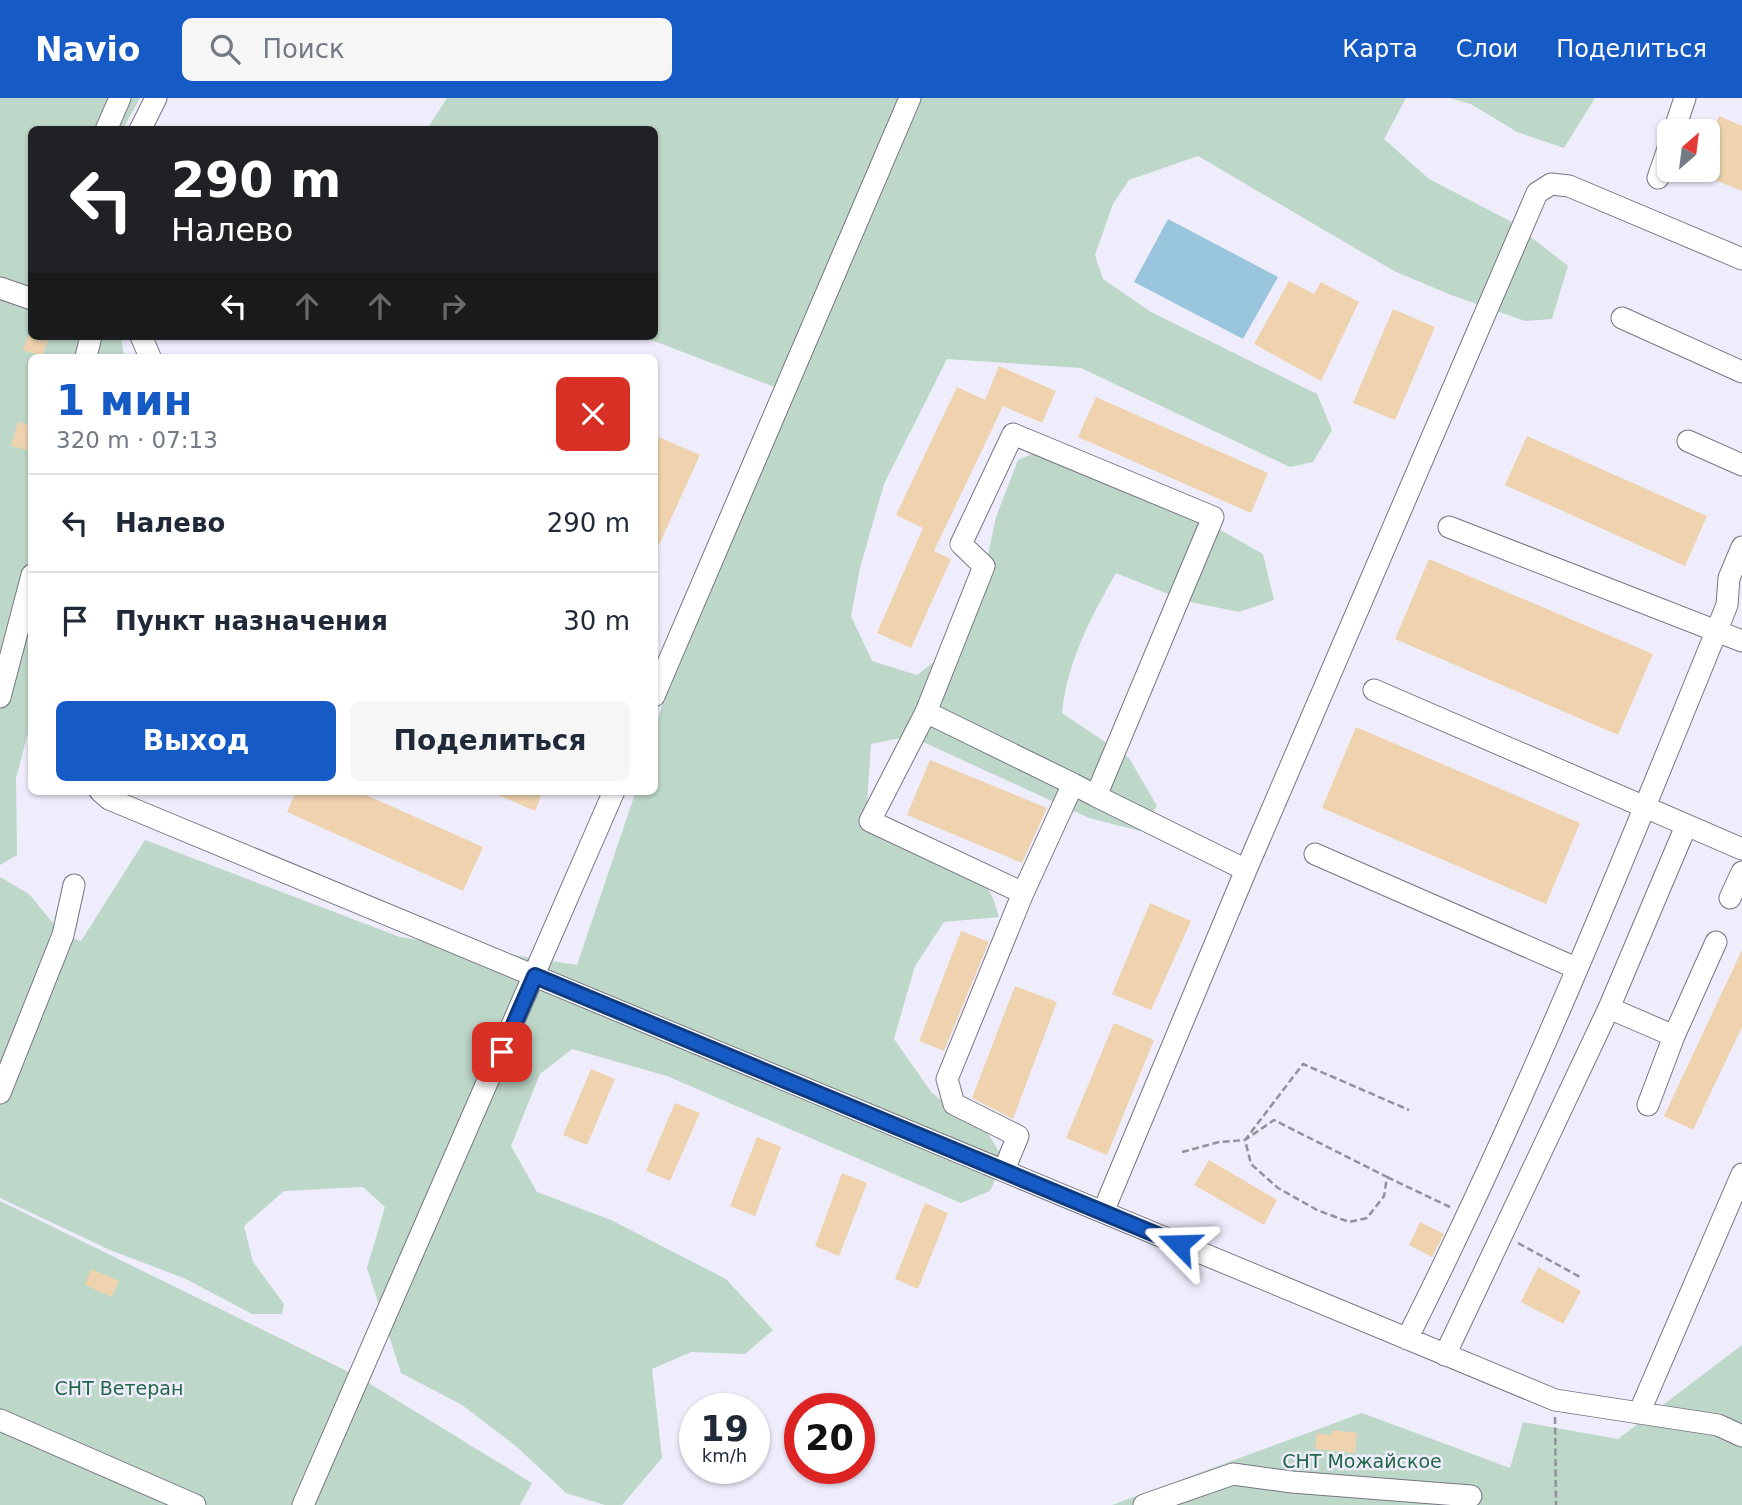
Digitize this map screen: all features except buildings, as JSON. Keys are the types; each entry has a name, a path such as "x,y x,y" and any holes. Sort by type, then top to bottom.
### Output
{"street":[{"path":"108,126 120,98"},
{"path":"142,126 156,98"},
{"path":"658,687 910,98"},
{"path":"1678,119 1685,98"},
{"path":"1103,1212 1246,870 1537,193 1551,184 1569,186 1742,259"},
{"path":"0,288 28,298"},
{"path":"1622,318 1742,372"},
{"path":"1023,893 870,821 926,712 984,566 961,544 1013,434 1213,517 1096,796"},
{"path":"1688,441 1742,465"},
{"path":"1449,527 1742,641"},
{"path":"1407,1339 1444,1266 1644,808 1727,605 1729,578 1742,547"},
{"path":"0,697 28,590"},
{"path":"1374,690 1742,849"},
{"path":"926,712 1246,870"},
{"path":"1004,1170 1018,1136 954,1104 947,1079 1023,893 1073,785"},
{"path":"104,795 1555,1400 1718,1425 1742,1436"},
{"path":"303,1505 612,795"},
{"path":"1445,1354 1609,1008 1686,826"},
{"path":"1315,854 1576,968"},
{"path":"1730,898 1742,872"},
{"path":"0,1093 63,935 74,885"},
{"path":"1648,1105 1674,1036 1716,942"},
{"path":"1609,1008 1674,1036"},
{"path":"1639,1413 1742,1174"},
{"path":"0,1420 195,1505"},
{"path":"1144,1505 1233,1474 1292,1482 1471,1496"}],"path":[{"path":"1245,1140 1303,1064 1409,1110"},
{"path":"1182,1152 1219,1142 1245,1140 1274,1120 1387,1177 1384,1196 1367,1218 1349,1222 1317,1210 1278,1188 1251,1164 1245,1140"},
{"path":"1555,1400 1556,1505"}],"green space":[{"path":"0,98 140,98 125,126 28,126 28,340 122,340 124,354 28,354 28,733 16,778 17,855 0,865"},
{"path":"447,98 1406,98 1384,139 1429,179 1510,221 1568,266 1552,319 1525,321 1394,271 1198,156 1129,180 1113,204 1095,255 1103,279 1151,312 1317,394 1332,430 1313,462 1290,467 1081,368 947,359 884,484 860,568 851,616 872,661 917,675 952,648 981,588 996,517 1018,460 1044,449 1194,515 1263,554 1274,600 1239,612 1186,601 1116,573 1089,623 1075,658 1062,713 1129,758 1157,806 1140,831 1089,818 910,736 871,744 867,803 894,827 958,863 972,874 988,890 999,917 944,922 915,966 894,1039 932,1093 989,1135 1004,1160 990,1191 961,1203 667,1076 572,1049 540,1074 511,1146 537,1192 611,1220 726,1279 773,1330 745,1354 691,1352 652,1369 662,1458 622,1505 605,1505 566,1493 516,1446 462,1405 401,1373 367,1268 385,1207 363,1187 284,1191 244,1226 253,1262 284,1304 282,1314 252,1314 186,1279 110,1250 0,1198 0,877 29,894 63,935 81,941 145,840 400,937 577,965 635,795 658,795 658,719 678,651 785,391 651,340 658,340 658,126 429,126"},
{"path":"1450,98 1595,98 1564,148 1517,132 1471,104"},
{"name":"СНТ Ветеран","path":"0,1201 359,1377 532,1483 520,1505 0,1505"},
{"name":"СНТ Можайское","path":"1742,1345 1742,1505 1112,1505 1362,1413 1510,1468 1523,1422 1618,1439"}],"water":[{"path":"1168,219 1278,277 1243,339 1134,282"}],"route":[{"path":"502,1052 535,976 1179,1244"}]}
